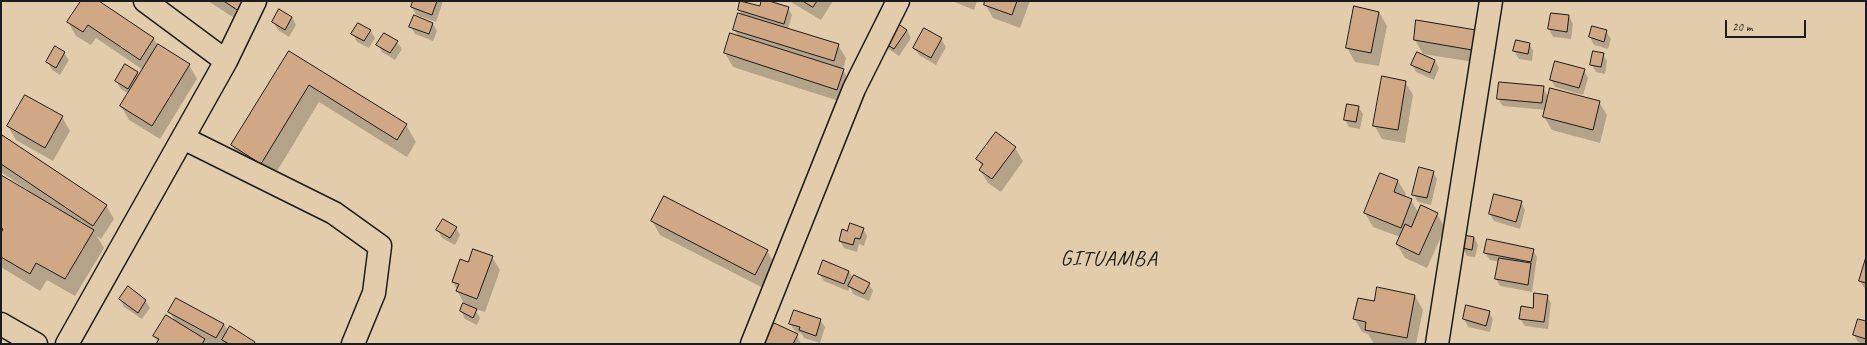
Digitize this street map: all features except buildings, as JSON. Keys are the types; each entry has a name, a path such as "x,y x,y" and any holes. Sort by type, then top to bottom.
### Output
{"street":[{"path":"145,1 226,61"},
{"path":"67,344 226,61 255,1"},
{"path":"752,344 854,90 898,1"},
{"path":"1437,344 1491,1"},
{"path":"183,138 334,213 380,246 374,293 353,344"},
{"path":"1,324 36,344"}],"district":[{"name":"GITUAMBA","path":"1109,259"}]}
